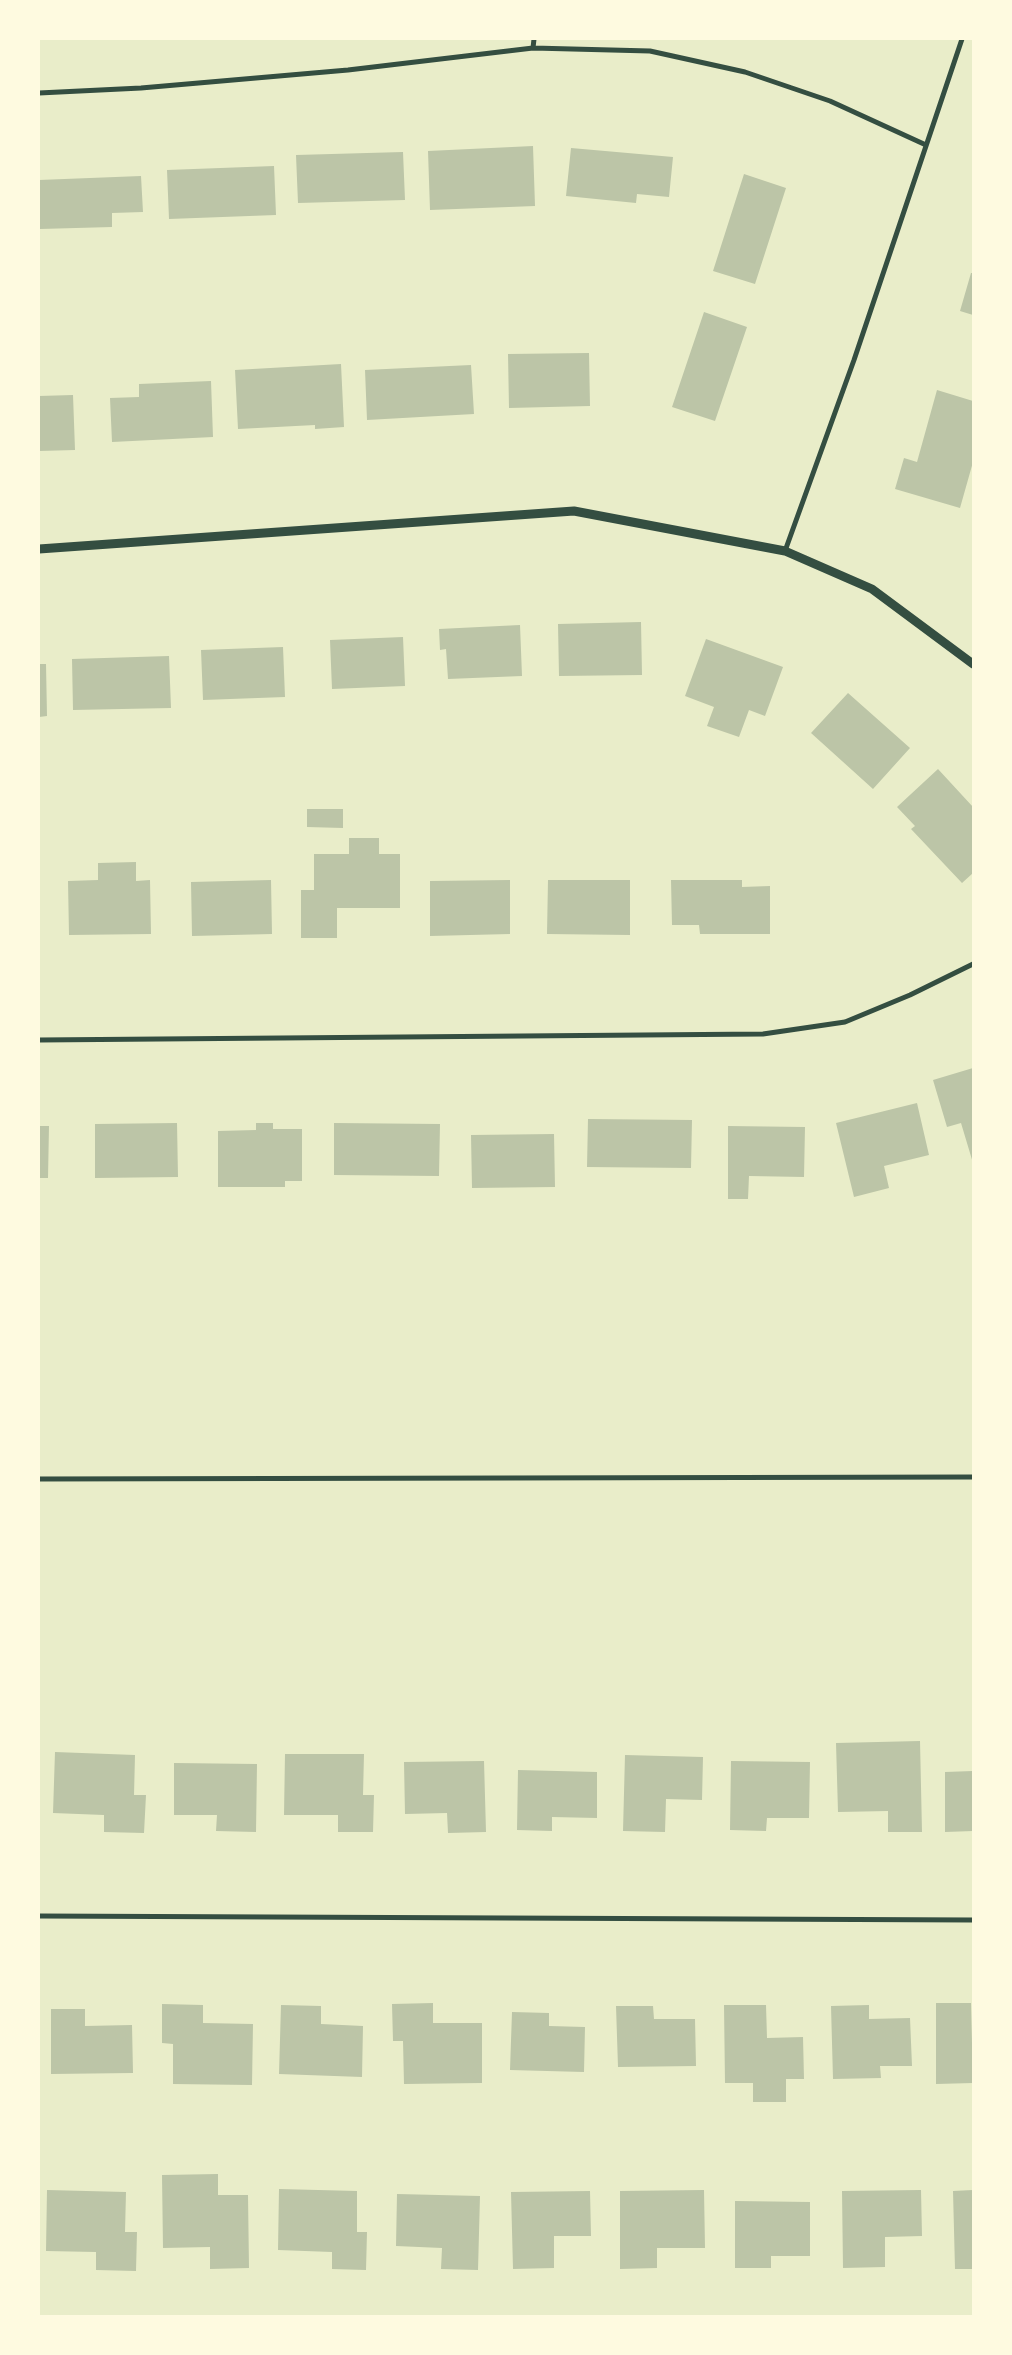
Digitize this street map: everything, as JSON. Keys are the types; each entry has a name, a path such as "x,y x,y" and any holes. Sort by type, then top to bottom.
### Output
{"street":[{"path":"532,48 534,39"},
{"path":"785,551 854,360 962,39"},
{"path":"39,93 141,88 348,70 532,48 650,51 745,72 830,100 926,145"},
{"path":"39,550 574,511 785,551 872,589 973,664"},
{"path":"39,1040 763,1034 845,1022 910,995 973,964"},
{"path":"39,1479 973,1477"},
{"path":"39,1916 973,1920"}],"building":[{"path":"533,146 535,206 430,210 428,151"},
{"path":"571,148 673,157 669,197 637,194 636,203 566,196"},
{"path":"403,152 405,200 298,203 296,155"},
{"path":"274,166 276,215 169,219 167,170"},
{"path":"744,174 786,188 755,284 713,271"},
{"path":"141,176 143,212 112,213 112,227 40,229 39,180"},
{"path":"971,273 973,273 973,315 960,311"},
{"path":"704,312 747,327 715,421 672,407"},
{"path":"589,353 590,406 509,408 508,354"},
{"path":"341,364 344,427 315,429 315,425 238,429 235,370"},
{"path":"471,365 474,414 367,420 365,370"},
{"path":"211,381 213,437 112,442 110,398 139,397 139,384"},
{"path":"937,390 973,401 973,462 960,508 895,489 904,458 917,462"},
{"path":"73,395 75,450 39,451 39,396"},
{"path":"641,622 642,675 559,676 558,624"},
{"path":"520,625 522,676 448,679 446,649 440,650 439,629"},
{"path":"403,637 405,686 332,689 330,640"},
{"path":"706,639 783,667 765,716 749,710 739,737 707,726 714,707 685,696"},
{"path":"283,647 285,697 203,700 201,650"},
{"path":"169,656 171,708 73,710 72,659"},
{"path":"39,664 46,664 47,716 39,717"},
{"path":"848,693 910,748 873,789 811,733"},
{"path":"938,769 973,807 973,873 962,883 911,829 915,826 897,807"},
{"path":"307,809 343,809 343,828 307,827"},
{"path":"349,838 379,838 379,854 400,854 400,908 337,908 337,938 301,938 301,890 314,890 314,854 349,854"},
{"path":"136,862 136,881 150,880 151,934 69,935 68,881 98,880 98,863"},
{"path":"271,880 272,934 192,936 191,882"},
{"path":"510,880 510,934 430,936 430,881"},
{"path":"548,880 630,880 630,935 547,934"},
{"path":"671,880 742,880 742,887 770,886 770,934 700,934 699,925 672,925"},
{"path":"973,1068 973,1163 961,1123 947,1127 933,1080"},
{"path":"917,1103 929,1155 884,1166 889,1188 854,1197 836,1123"},
{"path":"588,1119 692,1120 691,1168 587,1167"},
{"path":"177,1123 178,1177 95,1178 95,1124"},
{"path":"256,1123 273,1123 273,1129 302,1129 302,1181 285,1181 285,1187 218,1187 218,1131 256,1130"},
{"path":"334,1123 440,1124 439,1176 334,1175"},
{"path":"39,1126 49,1126 48,1178 39,1178"},
{"path":"728,1126 805,1127 804,1177 749,1176 748,1199 728,1199"},
{"path":"554,1134 555,1187 472,1188 471,1135"},
{"path":"920,1741 922,1832 888,1832 888,1811 838,1812 836,1743"},
{"path":"55,1752 135,1755 134,1795 146,1795 144,1833 104,1832 104,1815 53,1813"},
{"path":"285,1754 364,1754 363,1795 374,1795 373,1832 338,1832 338,1815 284,1815"},
{"path":"625,1755 703,1757 702,1800 666,1799 665,1832 623,1831"},
{"path":"484,1761 486,1832 448,1833 447,1813 405,1814 404,1762"},
{"path":"731,1761 810,1762 809,1818 767,1818 766,1831 730,1830"},
{"path":"174,1763 257,1764 256,1832 216,1831 217,1815 174,1815"},
{"path":"518,1770 597,1772 597,1818 552,1817 552,1831 517,1830"},
{"path":"973,1771 973,1831 945,1832 945,1772"},
{"path":"433,2003 433,2023 482,2023 482,2083 404,2084 403,2041 393,2041 392,2004"},
{"path":"936,2003 971,2003 973,2083 936,2084"},
{"path":"162,2004 203,2005 203,2023 253,2024 252,2085 173,2084 173,2044 162,2043"},
{"path":"281,2005 321,2006 321,2024 363,2026 362,2077 279,2074"},
{"path":"724,2005 766,2005 767,2038 803,2037 804,2079 786,2079 786,2102 753,2102 753,2083 725,2083"},
{"path":"869,2005 869,2019 910,2018 912,2066 880,2066 881,2078 833,2079 831,2006"},
{"path":"616,2006 653,2006 654,2019 695,2019 696,2066 618,2067"},
{"path":"51,2009 85,2009 85,2026 132,2025 133,2073 51,2074"},
{"path":"512,2012 549,2013 549,2026 585,2027 584,2072 510,2070"},
{"path":"218,2174 218,2195 248,2195 249,2268 210,2269 210,2247 163,2248 162,2175"},
{"path":"279,2189 357,2191 357,2232 367,2232 366,2270 332,2269 332,2252 278,2250"},
{"path":"47,2190 126,2192 125,2232 137,2232 136,2271 96,2270 96,2252 46,2251"},
{"path":"704,2190 705,2248 657,2248 657,2268 620,2269 620,2191"},
{"path":"921,2190 922,2236 885,2237 885,2267 843,2268 842,2191"},
{"path":"973,2190 973,2269 955,2269 953,2191"},
{"path":"590,2191 591,2236 554,2236 554,2268 513,2269 511,2192"},
{"path":"397,2194 480,2196 478,2270 441,2269 442,2248 396,2246"},
{"path":"735,2201 810,2202 810,2256 771,2256 771,2268 735,2268"}]}
